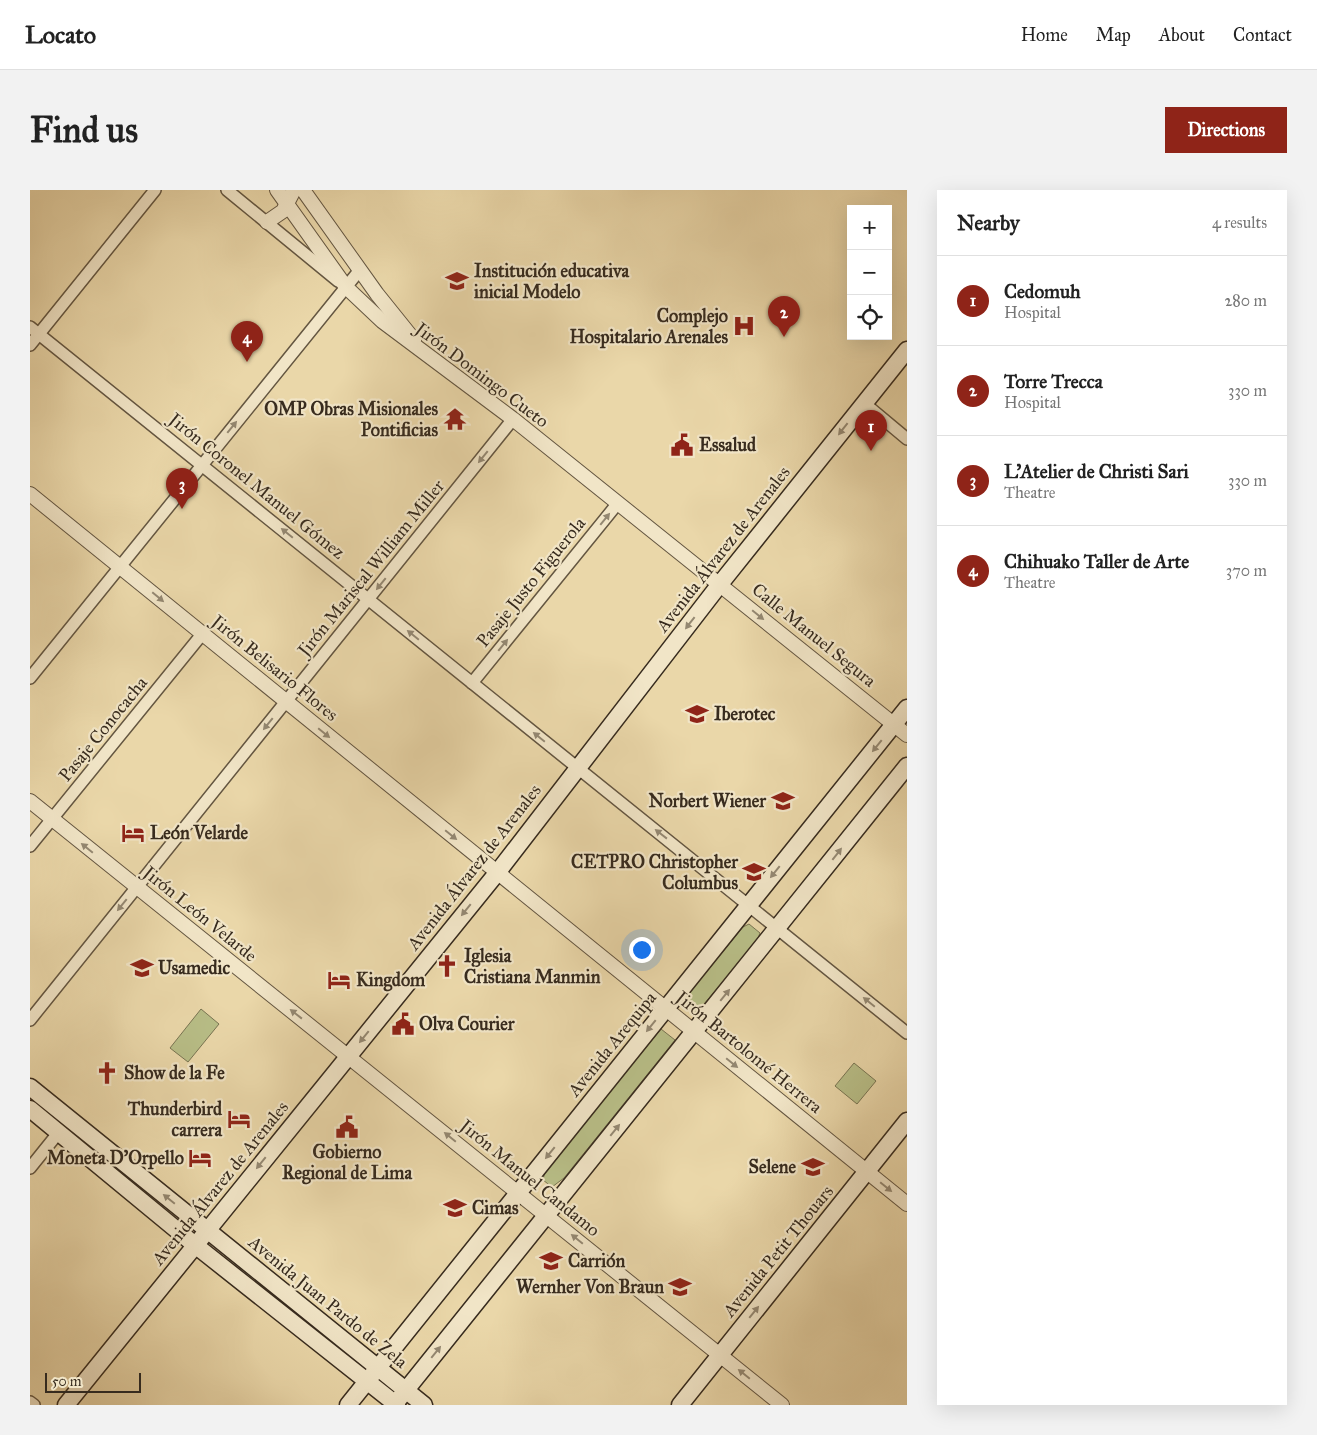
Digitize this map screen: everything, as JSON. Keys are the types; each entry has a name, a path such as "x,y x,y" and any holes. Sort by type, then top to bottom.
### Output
{"main road":[{"name":"Avenida Álvarez de Arenales","path":"66,1405 497,873 720,584 907,350"},
{"name":"Avenida Arequipa","path":"348,1405 907,708"},
{"path":"395,1405 907,766"},
{"name":"Avenida Juan Pardo de Zela","path":"30,1087 424,1405"},
{"name":"Avenida Juan Pardo de Zela","path":"30,1109 195,1245 395,1405"},
{"name":"Avenida Petit Thouars","path":"680,1405 907,1121"}],"street":[{"path":"30,345 34,331 155,190"},
{"name":"Jirón Domingo Cueto","path":"227,190 346,287 401,338 428,355 513,419 720,584"},
{"path":"277,190 346,287"},
{"path":"267,222 283,211 294,190"},
{"path":"303,190 359,271 428,355"},
{"path":"30,678 359,271"},
{"name":"Jirón Coronel Manuel Gómez","path":"34,331 907,1033"},
{"path":"864,403 907,439"},
{"name":"Jirón Mariscal William Miller","path":"30,1020 513,419"},
{"name":"Jirón Belisario Flores","path":"30,494 121,565 497,873"},
{"name":"Pasaje Justo Figuerola","path":"472,683 618,503"},
{"name":"Calle Manuel Segura","path":"720,584 907,735"},
{"name":"Pasaje Conocacha","path":"30,846 202,633"},
{"name":"Jirón León Velarde","path":"30,801 136,888 349,1055"},
{"name":"Jirón Bartolomé Herrera","path":"497,873 907,1204"},
{"name":"Jirón Manuel Candamo","path":"349,1055 782,1405"},
{"path":"30,1168 59,1132"},
{"path":"30,1402 34,1405"}],"green space":[{"path":"749,924 760,933 756,943 698,1011 693,1013 683,1005 684,999 743,927"},
{"path":"201,1009 219,1024 188,1062 170,1048"},
{"path":"661,1029 675,1040 564,1178 552,1187 543,1180 545,1171"},
{"path":"854,1063 876,1081 857,1104 835,1086"}],"place":[{"name":"Institución educativa inicial Modelo","path":"457,281"},
{"name":"Complejo Hospitalario Arenales","path":"744,326"},
{"name":"Torre Trecca","path":"784,337"},
{"name":"Chihuako Taller de Arte","path":"247,362"},
{"name":"OMP Obras Misionales Pontificias","path":"455,419"},
{"name":"Essalud","path":"682,445"},
{"name":"Cedomuh","path":"871,451"},
{"name":"L’Atelier de Christi Sari","path":"182,509"},
{"name":"Iberotec","path":"697,714"},
{"name":"Norbert Wiener","path":"783,801"},
{"name":"León Velarde","path":"133,833"},
{"name":"CETPRO Christopher Columbus","path":"754,872"},
{"name":"Iglesia Cristiana Manmin","path":"447,966"},
{"name":"Usamedic","path":"142,968"},
{"name":"Kingdom","path":"339,980"},
{"name":"Olva Courier","path":"403,1024"},
{"name":"Show de la Fe","path":"107,1073"},
{"name":"Thunderbird carrera","path":"239,1119"},
{"name":"Gobierno Regional de Lima","path":"347,1127"},
{"name":"Moneta D'Orpello","path":"200,1158"},
{"name":"Selene","path":"813,1167"},
{"name":"Cimas","path":"455,1208"},
{"name":"Carrión","path":"551,1261"},
{"name":"Wernher Von Braun","path":"680,1287"}]}
